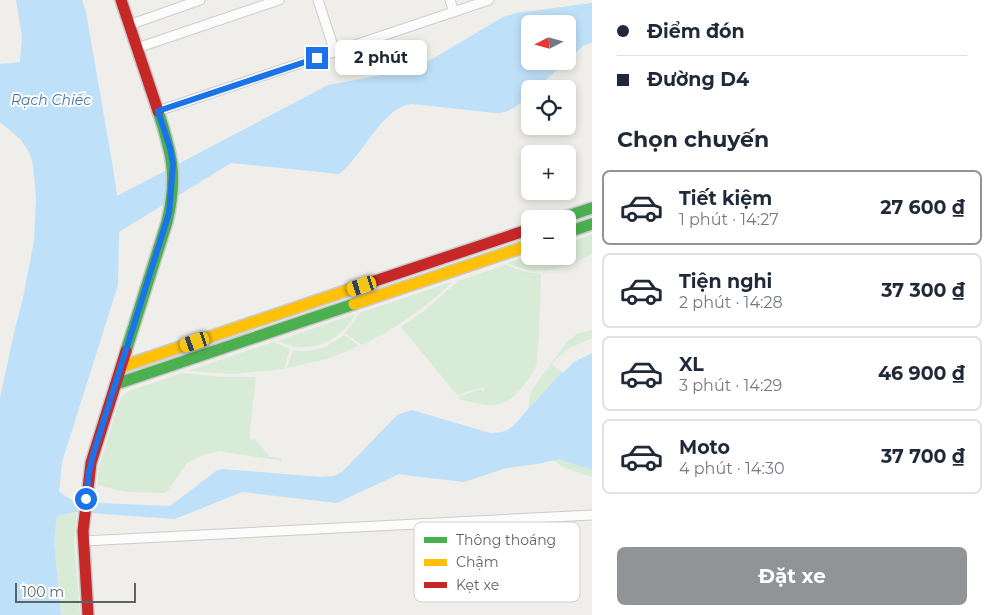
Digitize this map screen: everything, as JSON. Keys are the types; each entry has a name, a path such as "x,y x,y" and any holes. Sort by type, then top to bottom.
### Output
{"street":[{"path":"88,615 83,542 90,463 171,205 173,164 170,148 121,0"},
{"path":"129,25 184,3 200,0"},
{"path":"137,48 279,0"},
{"path":"318,0 335,52"},
{"path":"450,0 454,12"},
{"path":"158,111 490,0"},
{"path":"576,213 592,208"},
{"path":"576,229 592,224"},
{"path":"121,366 521,231"},
{"path":"116,384 521,248"},
{"path":"454,254 458,269"},
{"path":"269,317 273,331"},
{"path":"460,522 592,515"},
{"path":"83,542 414,524"}],"green space":[{"path":"592,234 592,253 576,262 576,240"},
{"path":"521,259 521,265 570,265 540,271 529,270 508,263"},
{"path":"505,265 524,272 541,274 539,338 535,368 517,394 502,403 486,405 458,399 481,389 484,391 483,387 457,395 401,327 424,311 458,281"},
{"path":"452,282 410,317 362,345 345,333 359,313"},
{"path":"355,314 340,333 322,344 300,347 277,341"},
{"path":"592,330 592,338 569,348 551,364 562,372 528,410 531,391 566,343 577,334"},
{"path":"344,335 359,346 327,359 287,368 293,350 314,350 332,343"},
{"path":"273,342 290,349 284,369 232,374 188,371"},
{"path":"182,373 222,377 256,377 250,439 254,438 270,457 281,458 282,461 219,451 205,454 187,463 169,489 164,493 126,492 97,485 99,467 120,399 129,391"},
{"path":"560,459 592,470 592,477 565,468 553,460"},
{"path":"77,512 74,540 80,615 61,615 54,541 57,516"}],"water":[{"name":"Rạch Chiếc","path":"16,0 82,0 86,12 117,196 328,85 415,69 503,17 516,13 592,3 592,42 583,46 576,53 576,15 521,15 521,70 557,70 546,80 521,80 521,102 510,110 495,113 412,104 402,107 382,122 356,156 339,174 231,163 119,232 118,285 62,462 59,492 75,502 170,506 216,471 222,469 321,477 334,476 343,471 397,415 412,410 490,433 508,430 562,372 574,362 592,353 592,470 559,459 506,468 464,482 399,474 337,503 242,492 175,519 76,512 57,516 54,541 61,615 0,615 0,398 34,241 36,200 33,165 29,152 21,140 0,122 0,64 20,62 22,36"}],"traffic: fast":[{"path":"126,351 167,222 170,206 173,178 172,165 158,111"},
{"path":"576,213 592,208"},
{"path":"576,229 592,224"},
{"path":"116,384 354,304"}],"traffic: slow":[{"path":"354,304 521,248"},
{"path":"121,367 366,284"}],"traffic: jam":[{"path":"121,0 158,111"},
{"path":"366,284 521,232"},
{"path":"88,615 83,531 91,463 126,351"}],"route":[{"path":"86,499 90,463 171,205 173,164 158,111 317,58"}]}
